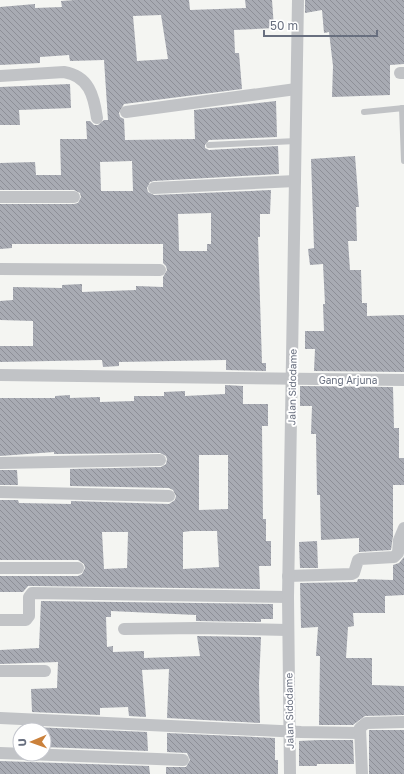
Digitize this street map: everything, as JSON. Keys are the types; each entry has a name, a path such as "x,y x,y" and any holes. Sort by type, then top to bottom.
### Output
{"street":[{"name":"Jalan Sidodame","path":"290,774 288,576 298,0"},
{"path":"0,76 64,72 74,73 82,78 90,89 95,101 97,118"},
{"path":"126,112 296,89"},
{"path":"154,188 295,181"},
{"path":"0,197 74,197"},
{"path":"0,269 160,270"},
{"name":"Gang Arjuna","path":"0,375 194,377 292,380 404,380"},
{"path":"0,463 160,460"},
{"path":"0,492 169,496"},
{"path":"288,576 352,574 354,573 358,560 360,559 394,557 398,553 399,540 404,528"},
{"path":"0,568 78,568"},
{"path":"0,620 26,620 29,616 29,597 32,593 288,597"},
{"path":"124,629 197,628 288,630"},
{"path":"0,671 45,671"},
{"path":"0,718 290,732 359,733"},
{"path":"362,774 359,733 360,728 366,723 404,722"},
{"path":"0,753 183,760"}],"lane":[{"path":"364,112 403,108 404,162"},
{"path":"209,145 296,141"}],"building":[{"path":"189,0 190,10 246,8 245,0 272,0 274,28 234,30 235,53 239,53 242,89 124,104 119,113 120,117 124,119 125,140 195,139 194,110 276,101 277,137 209,140 205,145 205,148 209,150 278,146 279,174 154,181 150,182 147,188 148,192 154,195 271,190 270,214 260,214 260,237 258,237 262,363 266,363 266,371 226,370 226,360 119,362 119,366 103,367 102,360 0,362 0,346 33,346 33,321 0,320 0,301 13,300 13,287 62,288 62,285 82,284 82,292 136,290 136,286 163,287 163,277 167,270 163,263 163,244 12,244 12,248 0,249 0,204 74,204 78,203 81,197 80,193 74,190 0,190 0,163 35,162 36,175 61,175 60,139 87,139 86,121 90,121 94,125 98,125 104,120 108,120 104,60 70,61 69,55 40,57 40,63 0,65 0,7 35,4 35,8 62,7 61,1","holes":["161,15 168,59 137,61 133,16","132,161 133,191 101,191 100,162","211,213 211,244 207,244 207,251 179,251 178,214"]},
{"path":"305,0 404,0 404,64 390,65 390,95 332,97 333,66 329,32 324,33 322,10 305,13"},
{"path":"70,84 71,108 19,110 20,125 0,125 0,87"},
{"path":"355,156 359,207 356,207 357,241 348,241 350,270 361,270 362,303 367,303 367,316 404,315 404,372 314,371 315,349 305,349 305,331 324,331 323,304 325,304 323,264 310,265 308,249 314,248 311,159"},
{"path":"225,385 243,386 243,404 268,404 268,426 262,426 263,519 266,519 266,541 271,541 271,566 259,566 260,589 28,586 23,592 0,592 0,576 78,576 82,574 85,568 84,564 78,560 0,560 0,500 18,500 19,503 71,504 71,501 169,504 175,500 176,496 173,490 169,488 70,486 70,469 161,467 166,464 167,459 166,456 160,453 54,454 54,452 0,456 0,398 55,398 55,396 70,395 70,398 100,397 100,402 134,401 134,396 164,396 164,392 185,391 185,396 225,394","holes":["199,455 228,455 228,509 199,510","217,531 219,567 183,569 183,532","102,532 128,532 127,568 104,569"]},
{"path":"300,386 393,387 394,428 399,428 399,458 404,458 404,485 393,485 393,536 391,550 359,552 359,538 321,540 320,495 317,495 316,434 311,434 312,406 300,406"},
{"path":"0,470 17,470 18,485 0,485"},
{"path":"317,541 318,568 300,568 299,542"},
{"path":"404,557 404,595 385,596 385,613 353,613 354,626 348,627 346,658 372,658 372,685 404,686 404,715 365,716 353,725 319,725 320,656 316,656 318,627 301,628 300,583 357,582 358,579 393,580 393,565 399,563"},
{"path":"41,601 273,604 273,619 261,619 261,622 196,621 196,615 111,611 111,617 106,617 107,647 113,646 113,652 144,651 144,658 200,656 197,636 261,637 259,684 260,723 167,718 169,669 142,670 146,717 129,716 128,707 100,708 100,715 32,712 31,689 57,688 58,662 0,664 0,650 39,648"},
{"path":"52,728 147,732 148,751 52,747"},
{"path":"369,730 404,730 404,774 369,774"},
{"path":"167,733 275,738 275,760 278,760 278,774 166,774 166,767 186,767 190,760 187,753 167,752"},
{"path":"353,740 354,764 317,764 317,766 299,766 299,741"},
{"path":"0,761 149,766 150,774 0,774"}]}
